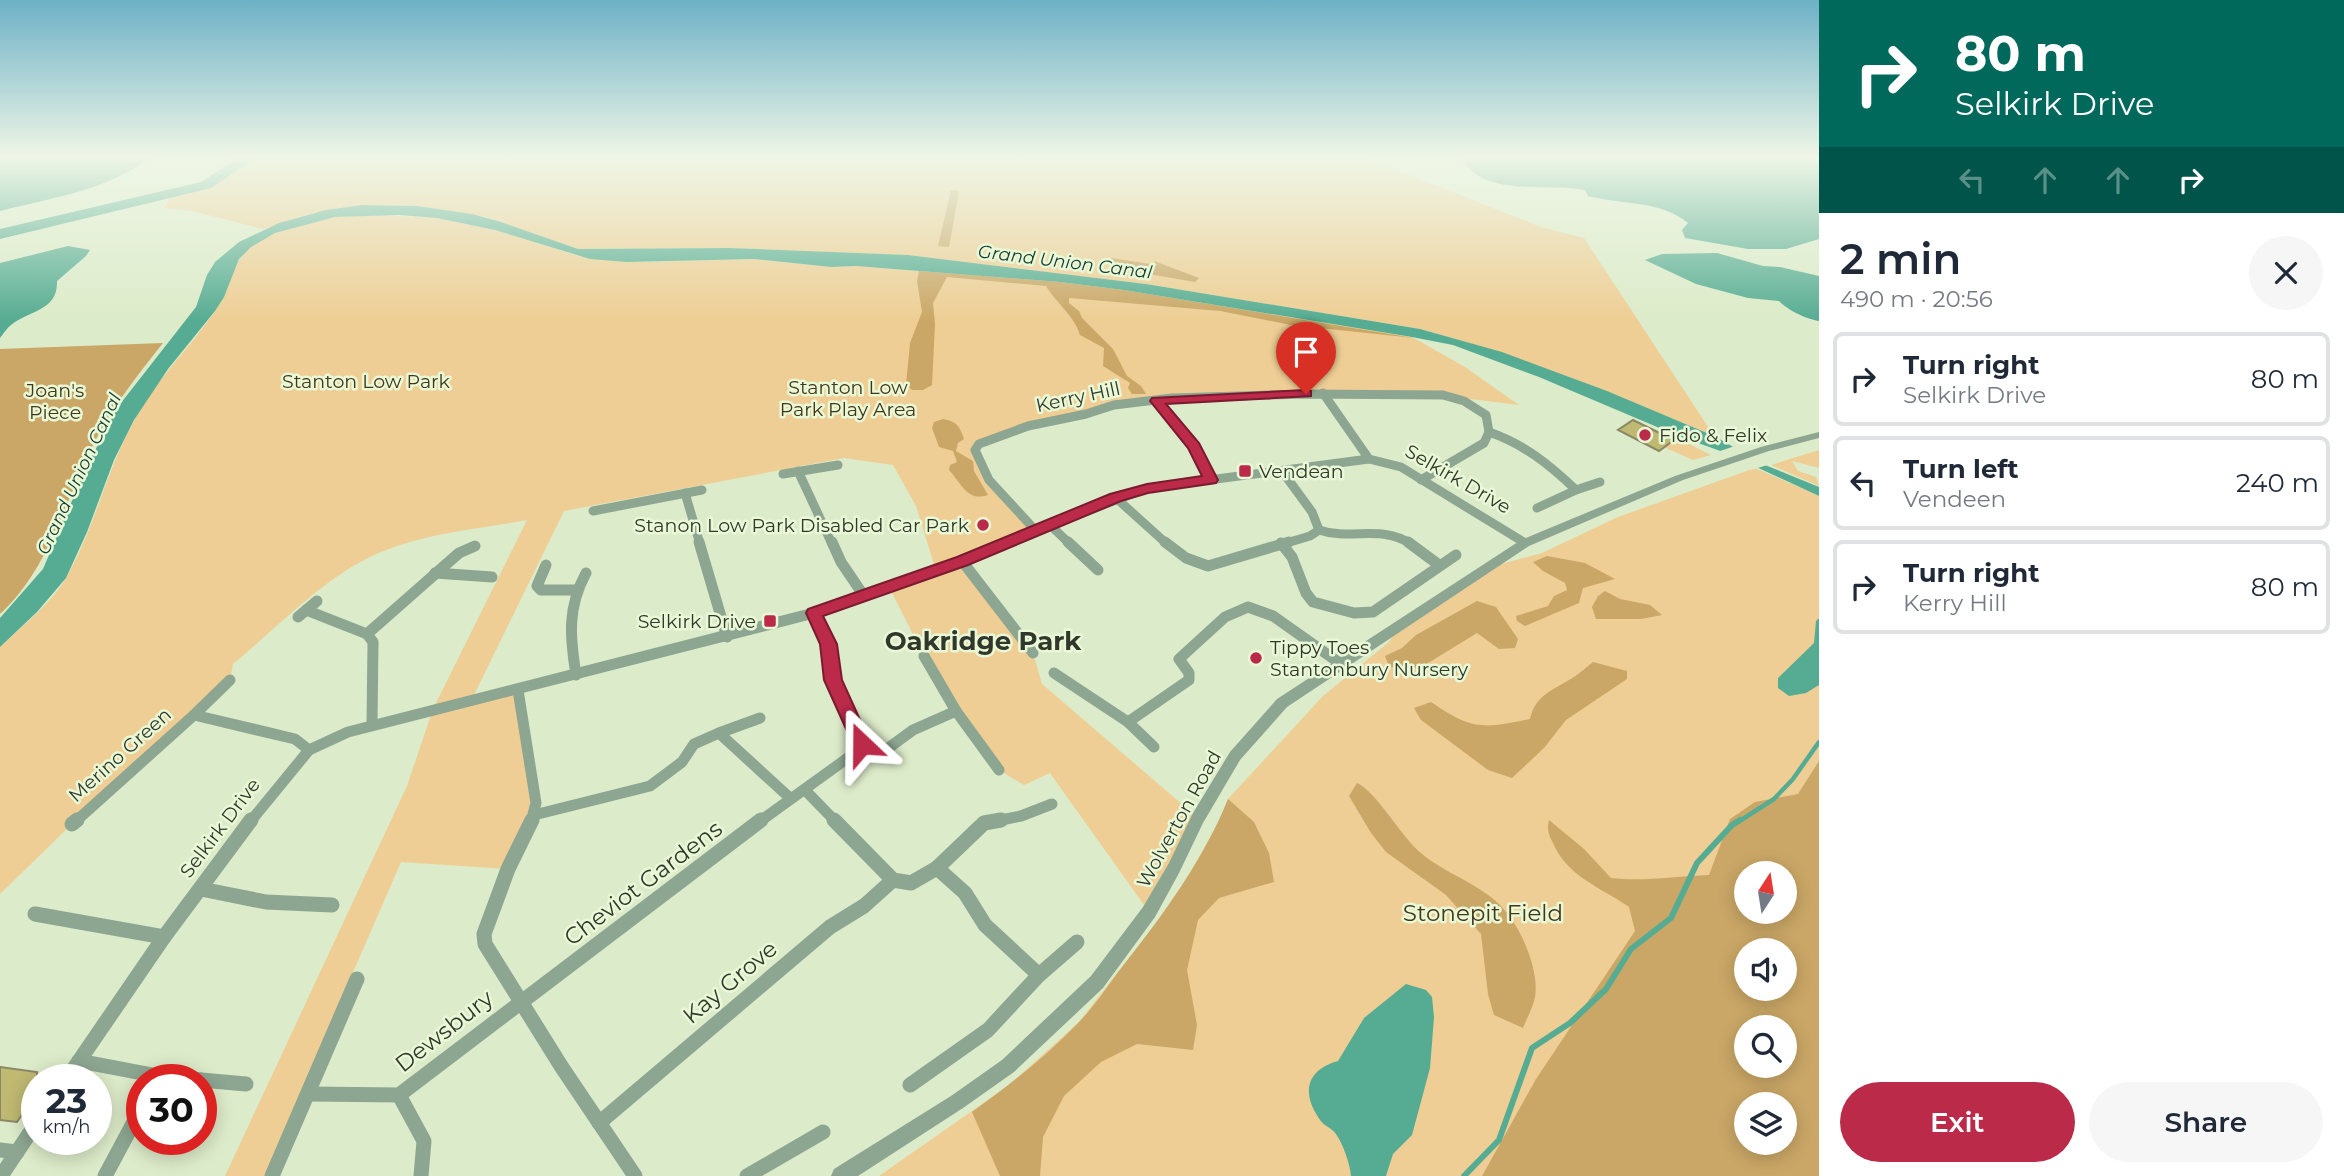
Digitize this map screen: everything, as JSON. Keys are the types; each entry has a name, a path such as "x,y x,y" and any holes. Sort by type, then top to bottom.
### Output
{"street":[{"name":"Kerry Hill","path":"1036,531 989,480 975,450 979,444 1028,426 1086,414 1114,405 1323,393 1454,397 1486,415 1489,432"},
{"path":"1323,393 1369,459"},
{"path":"1156,401 1194,446 1211,480"},
{"path":"1421,480 1484,443 1489,432 1510,439 1548,463 1576,490"},
{"name":"Wolverton Road","path":"841,1176 1008,1066 1097,982 1149,912 1198,818 1235,756 1282,704 1525,542 1634,496 1757,452 1819,435"},
{"name":"Selkirk Drive","path":"79,1062 164,937 271,793 309,750 348,732 814,613 962,561 1147,488 1369,459 1401,467 1525,542"},
{"path":"783,474 838,465"},
{"path":"799,471 826,533 864,596"},
{"path":"1282,471 1312,512 1319,530"},
{"path":"1537,508 1600,482"},
{"path":"593,511 702,489"},
{"path":"685,493 727,637"},
{"path":"1116,498 1194,565 1208,566 1319,530 1338,536 1377,532 1391,534 1402,538 1439,565"},
{"path":"1050,525 1098,570"},
{"path":"1281,543 1292,557 1306,593 1313,601 1354,613 1373,612 1457,555"},
{"path":"366,634 459,553 475,547"},
{"path":"962,561 1033,653"},
{"path":"546,565 537,586 541,590 576,590"},
{"path":"435,573 492,577"},
{"path":"576,675 568,618 576,590 586,573"},
{"path":"317,601 302,613 366,634 373,642 372,725"},
{"path":"1128,722 1189,680 1189,673 1179,659 1195,647 1212,627 1240,608 1251,607 1268,613 1340,664"},
{"path":"814,613 829,644 833,680 862,744 887,749 913,730 956,711"},
{"path":"924,656 956,711 999,770"},
{"path":"1054,673 1128,722 1154,747"},
{"name":"Merino Green","path":"72,824 230,680"},
{"path":"518,690 536,803 534,816 508,869 484,934 485,944 635,1176"},
{"name":"Merino Green","path":"194,715 295,739 309,750"},
{"path":"534,816 650,786 682,762 694,744 760,718"},
{"path":"719,733 790,798"},
{"name":"Cheviot Gardens","path":"521,1001 790,798 856,752 862,744"},
{"path":"805,790 894,880 911,883 937,868 984,823 1021,816 1052,804"},
{"path":"937,868 965,892 985,925 1040,975"},
{"name":"Kay Grove","path":"599,1123 830,927 864,906 894,880"},
{"path":"201,889 266,902 332,905"},
{"path":"35,914 164,937"},
{"path":"910,1085 988,1030 1040,975 1077,942"},
{"path":"272,1176 358,979"},
{"name":"Dewsbury","path":"310,1094 399,1095 521,1001"},
{"path":"79,1062 126,1072"},
{"path":"217,1081 246,1084"},
{"path":"399,1095 424,1142 421,1176"},
{"path":"747,1176 823,1132"},
{"path":"105,1176 126,1137"},
{"path":"1,1176 8,1151 21,1138"}],"green space":[{"path":"191,211 327,211 263,229"},
{"path":"448,211 1500,211 1541,227 1584,238 1714,436 1569,377 1420,329 1146,284 908,255 730,248 578,249 486,217"},
{"path":"946,211 955,211 949,247 938,246"},
{"name":"Stanton Low Park","path":"379,215 437,218 495,230 582,257 643,262 754,259 831,267 856,266 1060,282 1412,337 1465,367 1519,405 1454,397 1172,398 1028,426 975,450 989,480 1036,531 963,561 1033,653 1042,684 1198,818 1149,912 1050,773 1024,785 999,770 924,656 889,587 936,571 916,506 893,465 844,458 564,511 472,699 518,690 536,803 508,869 401,862 351,977 272,1176 225,1176 407,786 433,709 527,520 443,534 401,545 362,561 328,583 233,664 230,680 72,824 0,894 0,647 60,588 76,559 124,440 142,406 213,314 244,253 266,237 297,225 329,218"},
{"path":"1111,258 1157,265 1154,261 1199,278 1195,282 1120,269 1112,264"},
{"path":"919,271 1124,290 1414,338 1291,325 1220,311 1069,298 1069,303 1113,349 1127,376 1141,386 1146,394 1132,394 1128,388 1130,383 1103,366 1104,348 1080,335 1074,321 1046,286 947,277 933,303 935,324 932,385 923,390 912,390 906,385 910,343 922,312 917,281"},
{"name":"Joan's Piece","path":"163,343 108,418 43,556 17,596 0,614 0,349"},
{"path":"943,419 959,427 964,439 958,443 956,451 973,461 974,471 988,495 981,497 970,494 949,470 950,465 957,462 953,451 939,447 932,428 934,422"},
{"path":"1677,438 1711,455 1693,460 1664,447"},
{"path":"1819,450 1819,468 1792,461 1798,471 1816,477 1819,486 1771,465"},
{"name":"Stonepit Field","path":"1755,468 1819,496 1819,1176 879,1176 1009,1085 1079,1022 1160,918 1219,822 1228,799 1323,696 1389,642 1399,625 1483,569 1542,553 1618,517"},
{"path":"1547,556 1585,563 1615,579 1583,588 1579,603 1525,626 1517,621 1516,616 1548,606 1554,596 1567,590 1565,583 1533,562"},
{"path":"1605,591 1620,599 1650,605 1662,615 1641,619 1596,619 1592,607 1598,596"},
{"path":"1477,601 1496,607 1518,639 1515,648 1499,649 1477,633 1420,668 1389,667 1385,656 1402,648 1416,635"},
{"path":"1593,662 1627,671 1627,679 1566,720 1544,748 1512,778 1488,770 1421,720 1414,708 1431,702 1457,718 1478,725 1530,719 1540,699"},
{"path":"1819,761 1819,1176 1482,1176 1536,1079 1635,931 1629,907 1585,880 1566,864 1550,836 1549,820 1584,849 1611,878 1647,879 1709,875 1730,819 1755,802 1798,794"},
{"path":"1357,783 1373,796 1422,854 1490,897 1514,922 1531,960 1536,986 1534,1001 1523,1028 1494,1015 1488,994 1481,934 1446,895 1386,852 1349,796"},
{"path":"1228,799 1254,822 1269,853 1274,882 1219,898 1198,920 1187,970 1197,1025 1193,1050 1137,1044 1101,1062 1064,1096 1043,1137 1040,1176 1000,1176 972,1112 1041,1058 1067,1035 1090,1009 1181,887 1207,844"}],"water":[{"path":"323,211 451,211 498,221 578,249 730,248 908,255 1146,284 1420,329 1502,352 1607,391 1714,436 1765,465 1819,487 1819,496 1726,453 1676,435 1539,377 1453,345 1412,337 1060,282 856,266 831,267 754,259 627,262 590,259 495,230 437,218 399,215 335,217 275,233 251,247 239,259 224,297 215,311 168,369 134,420 114,460 87,532 66,578 37,612 0,647 0,618 43,569 86,468 117,408 196,307 207,275 215,262 239,242 279,223"},
{"path":"1667,211 1819,211 1819,239 1786,249 1748,249 1685,238 1682,230 1688,223"},
{"path":"68,246 90,250 57,281 56,291 48,304 18,320 0,338 0,263"},
{"path":"1717,253 1763,266 1819,276 1819,321 1796,313 1779,301 1748,298 1696,284 1645,260 1662,254"},
{"path":"1819,618 1819,685 1806,693 1789,696 1778,688 1778,678 1814,643 1816,621"},
{"path":"1406,984 1426,990 1432,997 1434,1017 1430,1068 1412,1135 1393,1154 1386,1176 1351,1176 1339,1138 1314,1110 1310,1101 1310,1084 1319,1070 1338,1061 1364,1018"}],"pier":[{"path":"1738,445 1771,464 1751,470 1714,453"}],"building":[{"name":"Fido & Felix","path":"1633,420 1674,440 1659,451 1618,430"},
{"path":"0,1067 21,1070 21,1116 17,1122 0,1120"}],"waterway":[{"path":"0,234 102,211"},
{"path":"1738,822 1774,799 1793,779 1819,742"},
{"path":"1464,1176 1499,1140 1532,1048 1570,1023 1606,989 1631,949 1671,918 1697,863 1732,825 1740,820"}],"place":[{"name":"Fido & Felix","path":"1645,435"},
{"name":"Vendean","path":"1245,471"},
{"name":"Stanon Low Park Disabled Car Park","path":"983,525"},
{"name":"Selkirk Drive","path":"770,621"},
{"name":"Tippy Toes Stantonbury Nursery","path":"1256,658"}],"district":[{"name":"Oakridge Park","path":"983,641"}],"route":[{"path":"862,744 833,680 829,644 814,613 962,561 1116,498 1147,488 1211,480 1194,446 1156,401 1172,398 1306,394"}],"water label":[{"name":"Grand Union Canal","path":"1065,262"},
{"name":"Grand Union Canal","path":"79,474"}],"park label":[{"name":"Stanton Low Park Play Area","path":"848,398"}]}
